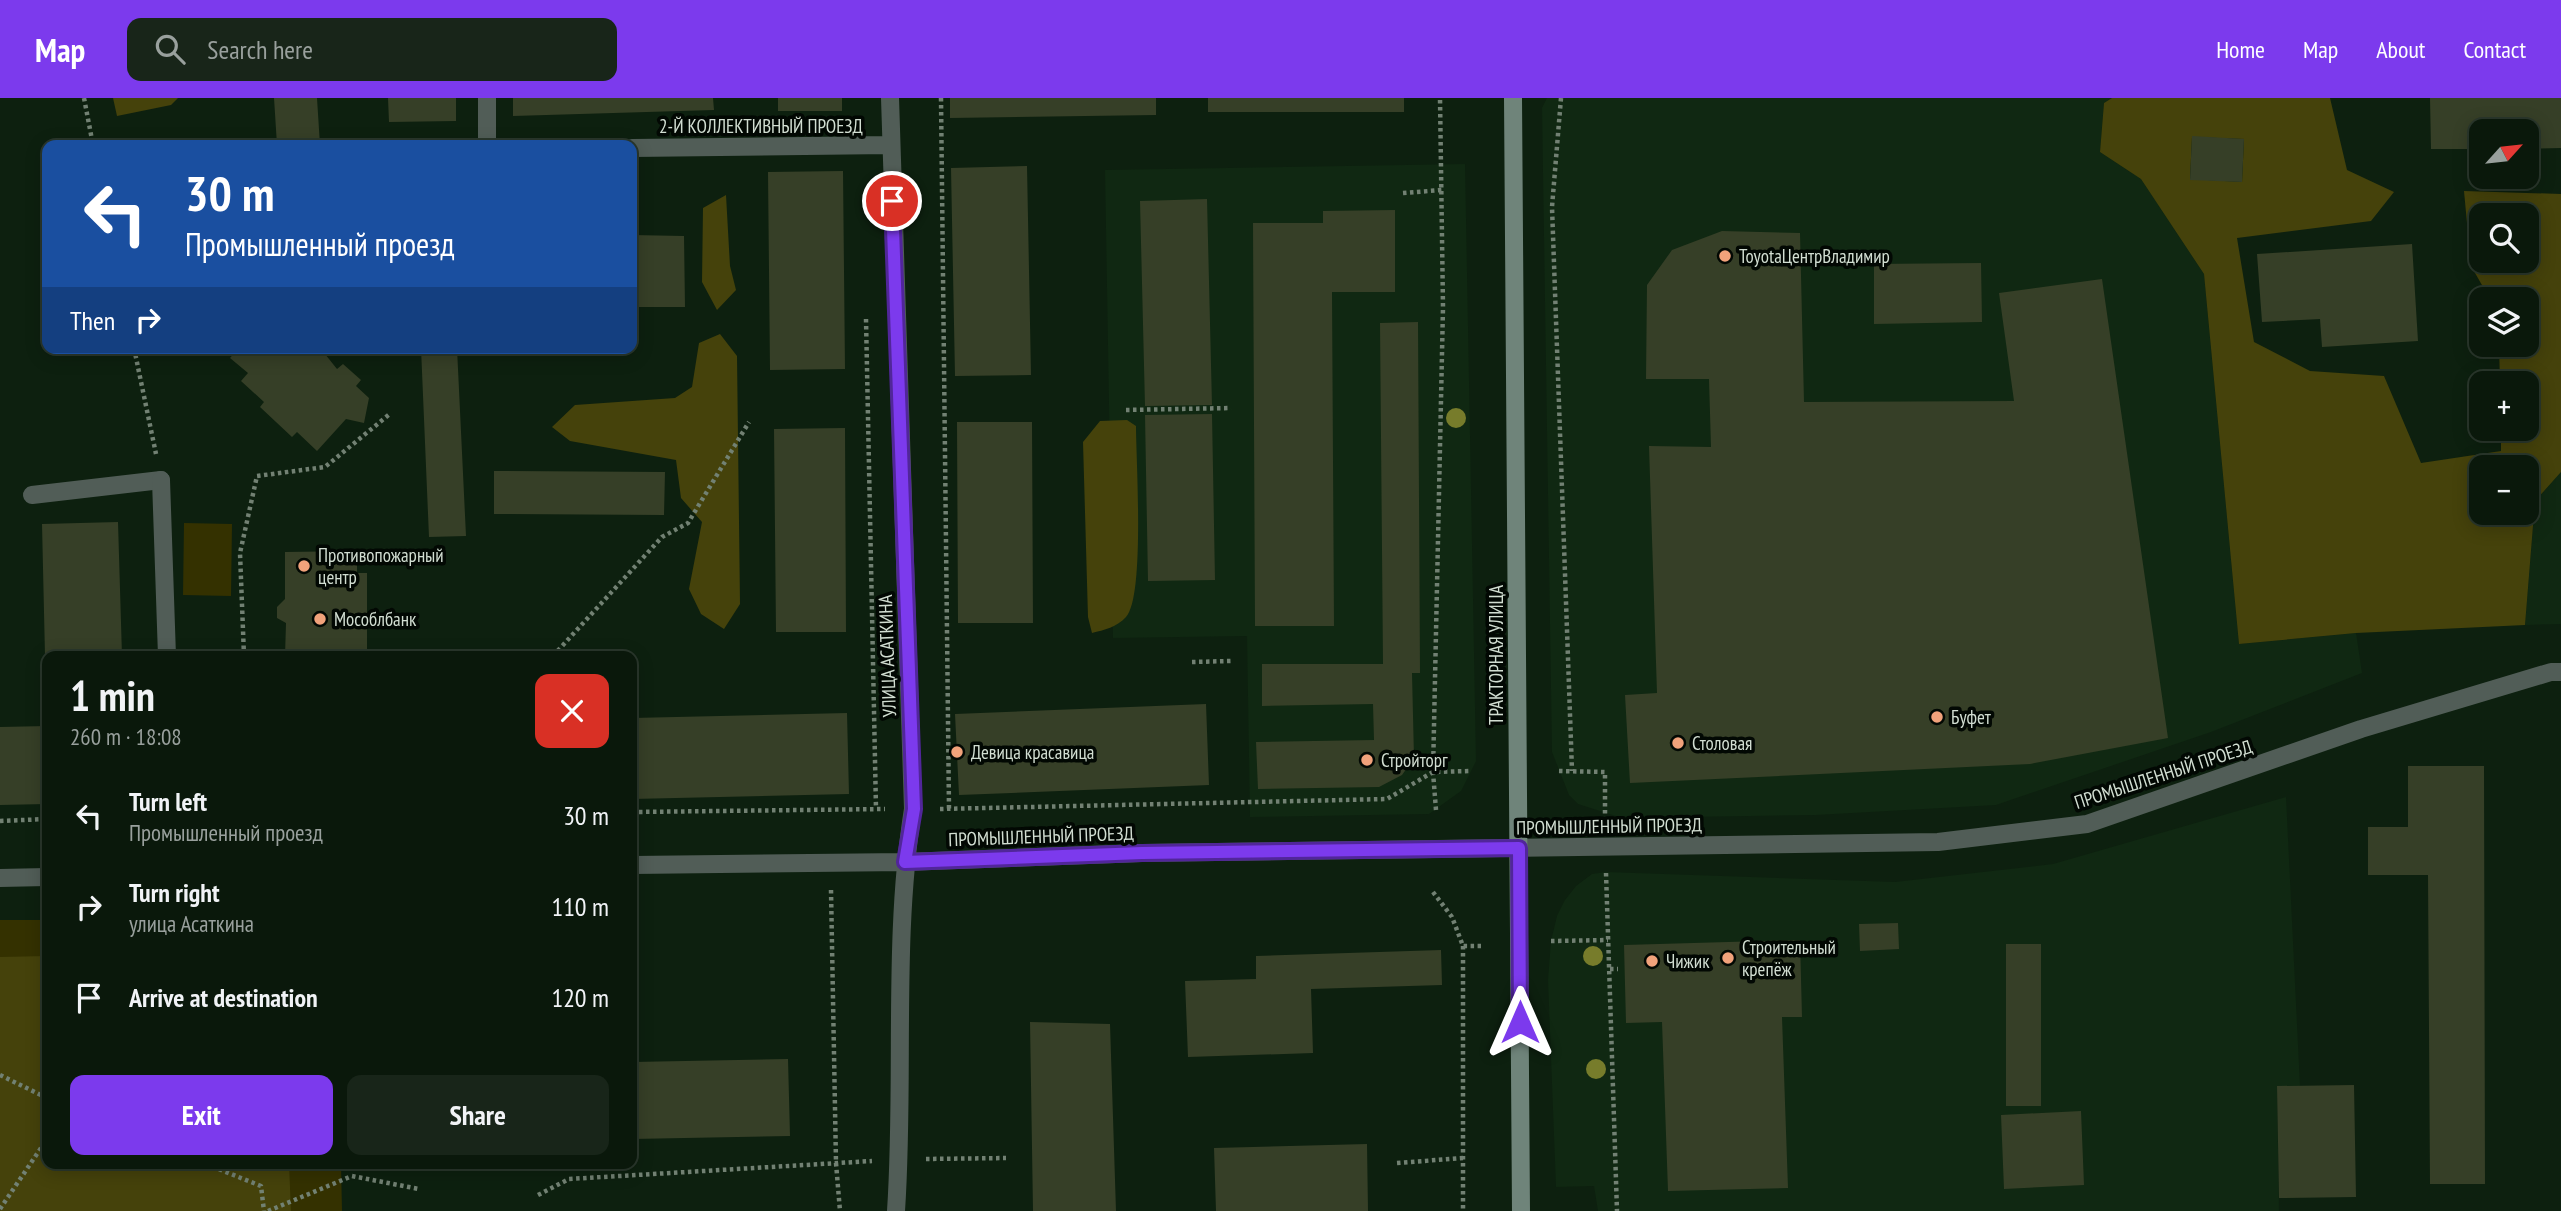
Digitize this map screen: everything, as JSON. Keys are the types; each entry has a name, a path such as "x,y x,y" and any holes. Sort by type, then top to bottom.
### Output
{"main road":[{"name":"ТРАКТОРНАЯ УЛИЦА","path":"1513,98 1521,1211"}],"street":[{"path":"487,98 487,140"},
{"name":"УЛИЦА АСАТКИНА","path":"890,98 914,809 905,862 900,1160 896,1211"},
{"name":"2-Й КОЛЛЕКТИВНЫЙ ПРОЕЗД","path":"637,148 890,145"},
{"path":"32,495 161,480 167,651"},
{"name":"ПРОМЫШЛЕННЫЙ ПРОЕЗД","path":"637,866 905,862 1142,853 1938,842 2087,824 2361,729 2561,671"},
{"path":"0,878 42,877"}],"path":[{"path":"84,98 92,140"},
{"path":"941,98 949,808"},
{"path":"1436,810 1433,772 1443,321 1440,98"},
{"path":"1561,98 1552,207 1572,771"},
{"path":"1403,193 1442,190"},
{"path":"866,314 876,810"},
{"path":"135,354 161,480"},
{"path":"1126,410 1231,408"},
{"path":"244,651 240,553 257,476 325,467 391,413"},
{"path":"558,651 662,537 688,523 750,422"},
{"path":"1192,662 1231,661"},
{"path":"637,812 876,810 1387,799 1433,772 1471,771"},
{"path":"1559,771 1605,772 1605,815"},
{"path":"0,821 42,820"},
{"path":"1606,872 1617,1211"},
{"path":"831,884 836,1163 840,1211"},
{"path":"1433,892 1452,917 1463,946 1463,1211"},
{"path":"1552,941 1608,940"},
{"path":"1463,946 1481,946"},
{"path":"1610,970 1618,969"},
{"path":"0,1075 42,1096"},
{"path":"0,1209 42,1146"},
{"path":"538,1195 569,1178 900,1160 1006,1158"},
{"path":"1396,1163 1463,1158"},
{"path":"218,1169 261,1186 266,1211 352,1176 419,1189"}],"shaded area":[{"path":"113,98 178,98 171,105 117,116"},
{"path":"1547,98 2112,98 2104,103 2100,152 2141,179 2204,274 2239,644 2356,633 2362,673 2211,732 1996,805 1816,815 1622,818 1578,804 1569,795 1552,752 1542,108"},
{"path":"2112,98 2330,98 2347,170 2394,192 2371,221 2237,238 2254,342 2310,371 2384,376 2421,463 2469,456 2469,525 2533,525 2525,625 2356,633 2239,644 2204,274 2141,179 2100,152 2104,103","holes":["2192,137 2244,139 2242,182 2190,179"]},
{"path":"1465,164 1476,761 1461,791 1429,814 1250,817 1247,636 1113,638 1105,170"},
{"path":"2464,191 2561,194 2561,472 2539,497 2539,455 2474,455 2501,451 2501,441 2539,441 2539,371 2500,371 2499,357 2539,357 2539,287 2483,287 2475,273 2539,273 2539,203 2469,203 2469,245"},
{"path":"726,195 730,266 736,290 717,310 702,282 703,208"},
{"path":"720,334 737,356 740,604 724,629 701,614 689,589 702,522 681,498 676,460 570,441 552,427 575,405 675,398 692,387 699,343"},
{"path":"1127,420 1136,426 1136,583 1126,617 1114,626 1092,633 1088,617 1083,442 1100,421"},
{"path":"2561,472 2561,624 2525,625 2533,525 2539,525 2539,497"},
{"path":"184,523 232,524 231,596 183,595"},
{"path":"2286,797 2300,1086 2277,1087 2279,1211 1598,1211 1594,1186 1556,1187 1548,980 1551,941 1557,916 1565,900 1576,886 1592,874 1606,872 1895,882 2053,864"},
{"path":"0,920 42,920 42,1169 341,1169 342,1211 0,1211"},
{"path":"42,956 42,1169 289,1169 291,1211 0,1211 0,957"}],"building":[{"path":"274,98 317,98 320,140 277,140"},
{"path":"388,98 456,98 456,121 389,122"},
{"path":"513,98 713,98 714,110 513,116"},
{"path":"778,98 842,98 842,111 778,111"},
{"path":"950,98 1156,98 1156,115 950,118"},
{"path":"1208,98 1404,98 1404,112 1208,112"},
{"path":"2430,98 2561,98 2561,148 2539,149 2539,119 2469,119 2469,149 2431,149"},
{"path":"2192,136 2244,139 2242,182 2190,180"},
{"path":"1027,166 1031,375 955,376 951,168"},
{"path":"843,171 845,369 770,370 768,172"},
{"path":"1207,199 1212,405 1145,406 1140,201"},
{"path":"1395,210 1395,292 1332,292 1334,626 1255,626 1253,223 1323,223 1323,211"},
{"path":"1722,231 1800,233 1804,402 2014,401 1999,293 2102,279 2168,738 2030,764 1630,783 1625,695 1657,693 1649,446 1711,447 1709,379 1646,379 1647,285 1672,250"},
{"path":"637,235 684,236 685,307 637,307"},
{"path":"2412,244 2418,341 2322,347 2320,319 2262,322 2257,254"},
{"path":"1981,263 1982,322 1874,324 1874,264"},
{"path":"1418,322 1420,673 1412,673 1414,758 1402,775 1379,787 1258,789 1256,742 1374,740 1373,704 1262,706 1262,664 1383,664 1380,323"},
{"path":"234,354 325,354 337,369 343,364 361,380 356,386 369,398 364,423 346,419 317,451 297,432 292,437 260,407 264,402 241,381 248,373 230,358"},
{"path":"421,354 457,354 466,536 429,537"},
{"path":"1212,414 1215,580 1148,581 1145,415"},
{"path":"957,422 1032,422 1033,623 958,623"},
{"path":"845,428 846,632 776,632 774,429"},
{"path":"494,471 665,472 664,515 494,514"},
{"path":"118,522 122,651 45,651 42,524"},
{"path":"357,551 357,573 367,573 367,651 285,651 286,623 277,618 277,607 285,599 285,552"},
{"path":"1206,704 1209,785 959,795 955,714"},
{"path":"847,713 849,794 637,799 637,718"},
{"path":"42,726 42,804 0,805 0,727"},
{"path":"2408,766 2484,766 2485,1184 2430,1184 2428,875 2368,875 2368,827 2408,827"},
{"path":"1898,923 1899,949 1860,951 1859,924"},
{"path":"1800,940 1802,1017 1782,1017 1788,1188 1668,1191 1662,1022 1626,1023 1624,945"},
{"path":"2006,944 2041,944 2041,1106 2006,1106"},
{"path":"1441,950 1442,985 1311,989 1313,1053 1188,1057 1185,981 1256,979 1256,956"},
{"path":"1030,1022 1110,1024 1116,1211 1033,1211"},
{"path":"788,1059 790,1136 637,1139 637,1062"},
{"path":"2354,1085 2356,1197 2279,1198 2277,1086"},
{"path":"2081,1111 2084,1185 2004,1189 2001,1115"},
{"path":"1367,1144 1368,1211 1216,1211 1214,1148"}],"place":[{"name":"ToyotaЦентрВладимир","path":"1725,256"},
{"name":"Противопожарный центр","path":"304,566"},
{"name":"Мособлбанк","path":"320,619"},
{"name":"Буфет","path":"1937,717"},
{"name":"Столовая","path":"1678,743"},
{"name":"Девица красавица","path":"957,752"},
{"name":"Стройторг","path":"1367,760"},
{"name":"Строительный крепёж","path":"1728,958"},
{"name":"Чижик","path":"1652,961"}],"route":[{"path":"892,201 914,809 905,862 1142,853 1519,848 1520,1022"}]}
